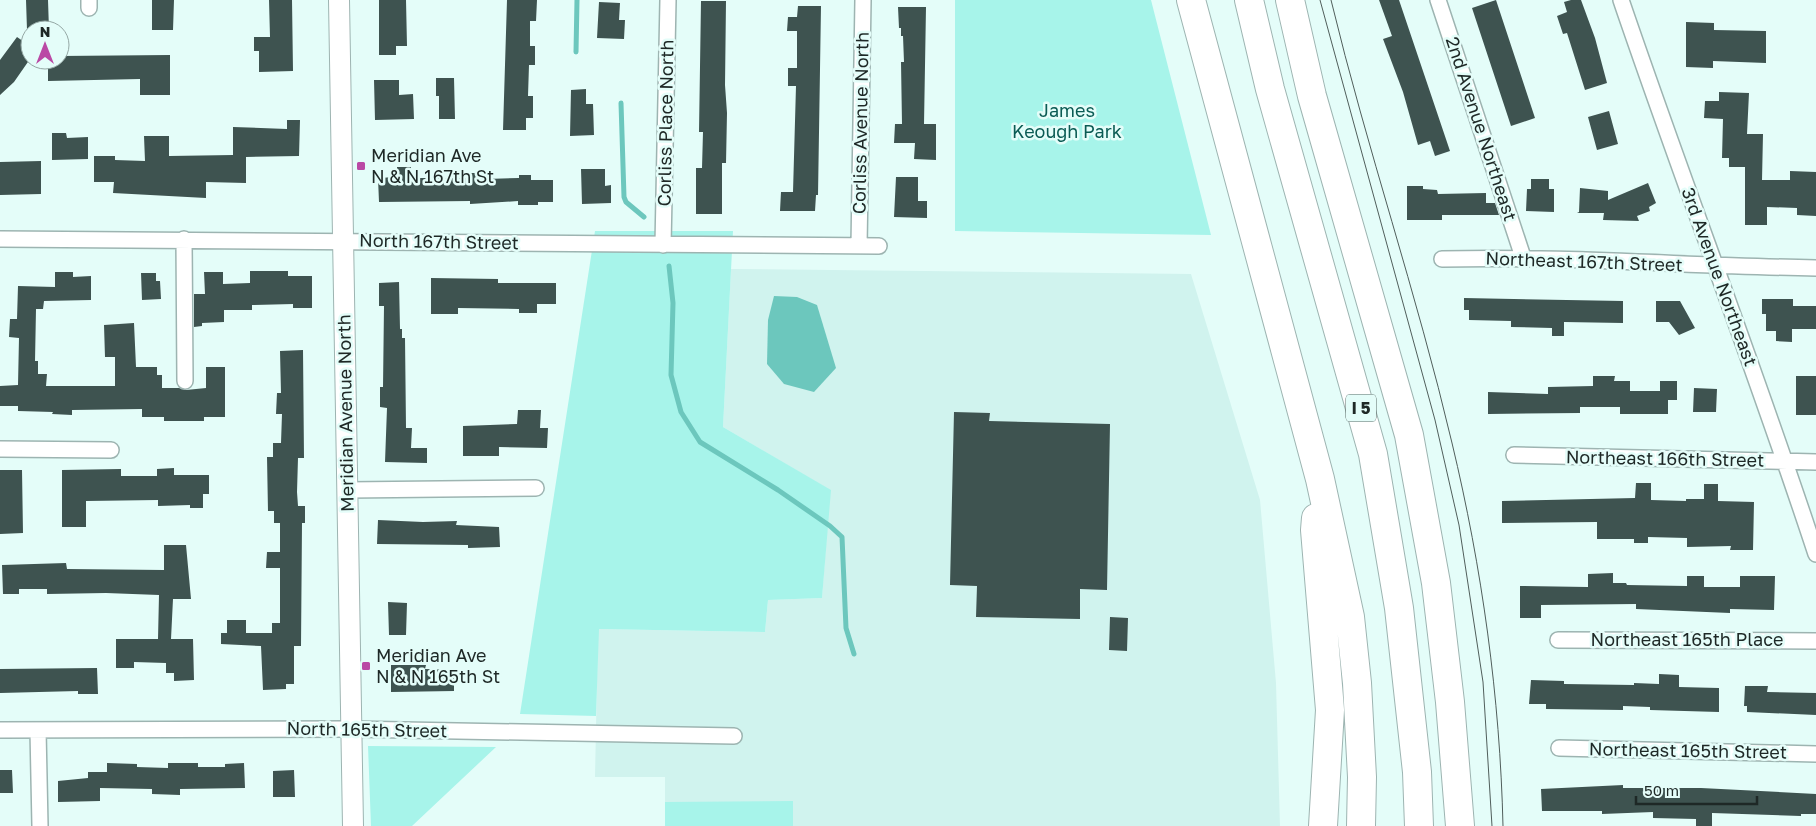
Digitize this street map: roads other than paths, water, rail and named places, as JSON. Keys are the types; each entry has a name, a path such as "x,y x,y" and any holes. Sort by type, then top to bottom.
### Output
{"highway":[{"path":"1191,0 1320,479 1350,617 1357,683 1362,777 1361,826"},
{"name":"I 5","path":"1249,0 1270,89 1374,454 1399,608 1418,772 1419,826"},
{"path":"1290,0 1315,106 1408,435 1436,583 1450,702 1460,826"},
{"path":"1320,479 1315,530 1330,710 1323,826"}],"street":[{"name":"Meridian Avenue North","path":"339,0 352,826"},
{"name":"Corliss Place North","path":"663,246 668,0"},
{"name":"Corliss Avenue North","path":"859,246 863,0"},
{"name":"2nd Avenue Northeast","path":"1438,0 1524,257"},
{"name":"3rd Avenue Northeast","path":"1621,0 1714,266 1786,462 1816,554"},
{"name":"North 167th Street","path":"0,239 342,240 663,246 879,246"},
{"path":"184,239 185,381"},
{"name":"Northeast 167th Street","path":"1442,259 1524,257 1714,266 1816,268"},
{"path":"0,449 111,450"},
{"name":"Northeast 166th Street","path":"1514,455 1816,462"},
{"path":"348,490 536,488"},
{"name":"Northeast 165th Place","path":"1558,640 1816,641"},
{"name":"North 165th Street","path":"0,730 351,729 734,736"},
{"path":"38,730 40,826"},
{"name":"Northeast 165th Street","path":"1559,748 1816,754"}],"waterway":[{"path":"576,52 577,0"},
{"path":"621,103 624,197 626,202 644,217"},
{"path":"669,266 673,303 671,375 681,412 700,442 778,490 830,526 842,537 846,628 854,654"}],"tram line":[{"path":"1320,0 1435,420 1459,525 1483,682 1492,826"},
{"path":"1331,0 1360,111 1438,387 1463,490 1488,633 1498,729 1503,826"}],"place":[{"name":"Meridian Ave N & N 167th St","path":"361,166"},
{"name":"Meridian Ave N & N 165th St","path":"366,666"}],"park label":[{"name":"James Keough Park","path":"1067,121"}]}
